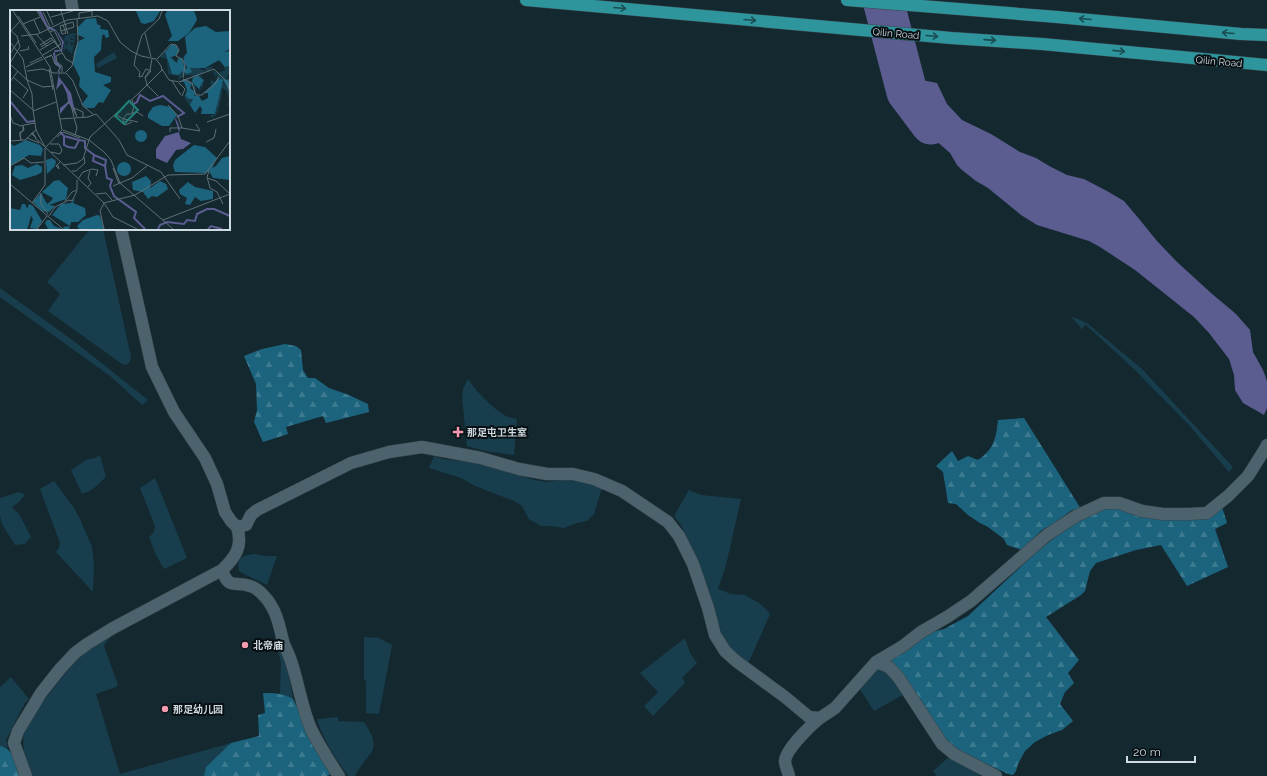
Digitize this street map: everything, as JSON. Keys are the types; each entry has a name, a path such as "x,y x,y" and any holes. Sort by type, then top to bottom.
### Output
{"main road":[{"name":"Qilin Road","path":"526,0 951,38 1042,44 1267,66"},
{"path":"847,0 1240,34 1267,35"}],"street":[{"path":"71,0 73,10"},
{"path":"26,776 14,743 18,731 42,693 60,669 75,653 113,628 222,570 231,560 239,546 240,536 237,527 225,512 217,484 205,458 174,412 152,367 121,230"},
{"path":"237,527 246,525 251,515 257,510 350,463 389,452 422,446 481,458 519,469 547,474 573,474 594,479 622,490 668,522 679,536 693,564 708,608 715,635 725,651 809,716 820,718"},
{"path":"789,776 785,760 800,737 811,725 834,708 876,662 971,601 1047,535 1076,516 1104,503 1120,503 1142,511 1163,514 1207,513 1228,496 1248,476 1266,447"},
{"path":"222,570 225,579 232,584 252,586 264,596 272,606 292,664 311,729 339,776"},
{"path":"876,662 888,668 899,678 942,744 954,754 996,776"}],"shaded area":[{"path":"881,72 937,83 947,104 962,120 991,134 1020,152 1036,158 1067,175 1084,179 1124,201 1157,241 1176,261 1236,314 1250,330 1253,352 1267,381 1267,408 1264,415 1243,403 1235,390 1234,375 1229,359 1209,333 1194,317 1135,270 1100,247 1089,241 1037,225 1021,215 988,188 976,181 957,165 950,153 934,139 914,117"},
{"path":"89,230 103,230 131,357 127,365 122,364 48,311 60,294 47,282"},
{"path":"0,288 75,342 148,400 142,405 110,376 0,297"},
{"path":"1070,316 1087,323 1142,369 1233,467 1229,472 1188,424 1134,369 1086,325 1082,330"},
{"path":"468,379 492,406 508,417 517,419 514,455 485,451 467,446 462,397 463,389"},
{"path":"100,455 106,477 92,489 82,494 71,470 86,460"},
{"path":"434,456 443,459 477,463 535,480 547,482 566,479 588,483 602,488 594,514 587,521 564,528 541,526 529,519 522,506 514,501 475,486 461,478 429,468"},
{"path":"155,478 187,558 164,569 156,555 149,537 154,532 155,526 140,488"},
{"path":"54,481 74,508 92,547 94,563 93,592 56,552 60,543 40,489"},
{"path":"689,490 701,495 741,499 726,565 718,589 731,594 745,595 759,603 770,614 748,664 734,654 724,640 692,549 681,525 674,516"},
{"path":"19,492 25,495 12,507 19,514 31,537 25,544 15,545 2,524 0,516 0,498"},
{"path":"255,554 277,556 267,585 239,571 238,566 240,560 244,556"},
{"path":"111,637 104,646 118,685 96,694 120,774 231,743 206,767 204,776 30,776 24,753 23,742 25,730 29,722 42,702 74,664 91,648"},
{"path":"364,637 379,638 392,645 379,714 366,713"},
{"path":"685,638 690,653 697,663 682,678 685,683 653,716 644,706 658,692 640,673"},
{"path":"277,645 286,665 293,699 280,694 281,663"},
{"path":"880,668 885,669 906,693 874,711 859,688 872,672"},
{"path":"11,677 29,699 25,703 6,740 8,749 4,746 0,746 0,687"},
{"path":"338,717 338,721 364,722 373,740 374,746 372,750 355,776 348,776 339,763 326,742 317,719"},
{"path":"950,756 981,776 937,776 933,771"}],"green space":[{"path":"285,344 296,346 301,350 303,370 308,378 315,378 329,388 368,404 369,412 326,423 323,416 286,427 288,434 263,442 254,422 257,410 256,384 244,356 262,349"},
{"path":"1024,418 1081,509 1072,510 1042,530 1022,550 1007,545 1004,539 968,515 956,504 948,503 943,472 936,466 952,451 958,461 968,456 978,460 991,448 995,438 998,420"},
{"path":"1118,507 1137,514 1222,507 1227,523 1215,529 1228,567 1187,586 1161,545 1136,550 1096,563 1090,571 1085,591 1046,617 1079,660 1068,673 1074,683 1065,692 1060,704 1073,721 1062,730 1035,742 1025,751 1013,775 950,747 888,660 904,653 932,632 944,629 968,616 1032,556 1065,529 1097,510"},
{"path":"263,693 282,694 293,699 332,774 327,776 204,776 206,767 231,743 259,736 258,715 265,713"},
{"path":"0,746 4,747 11,753 21,776 0,776"}],"waterway":[{"path":"883,0 907,92 931,124"}],"place":[{"name":"那足屯卫生室","path":"458,432"},
{"name":"北帝庙","path":"245,645"},
{"name":"那足幼儿园","path":"165,709"}]}
